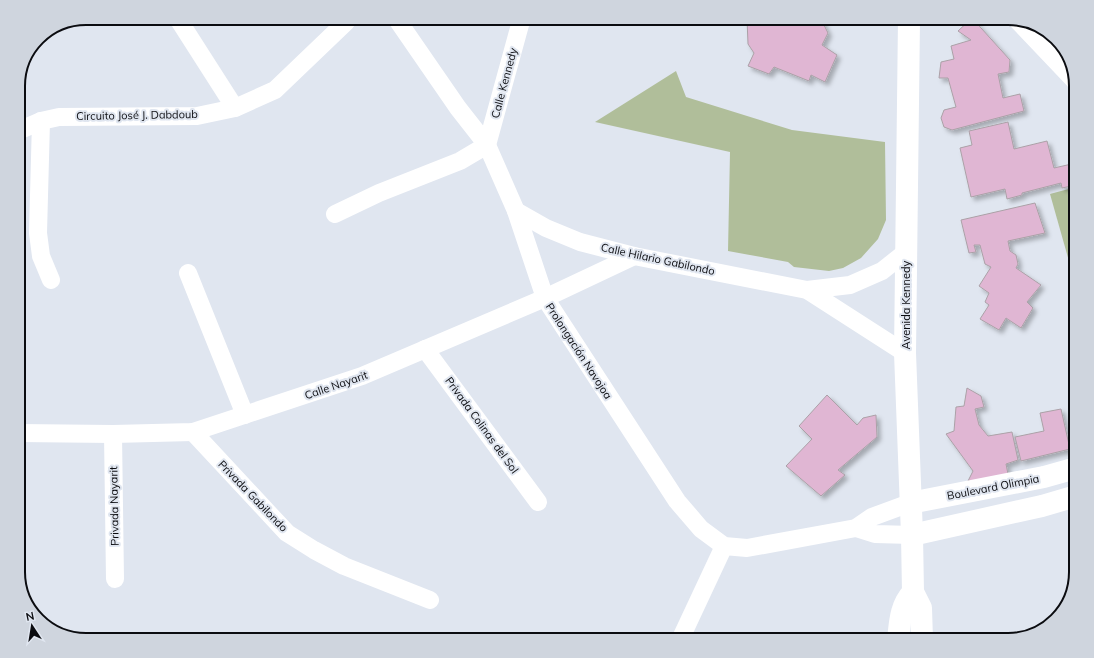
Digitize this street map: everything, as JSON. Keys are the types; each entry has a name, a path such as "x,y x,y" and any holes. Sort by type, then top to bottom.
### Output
{"street":[{"path":"182,25 235,108"},
{"name":"Circuito José J. Dabdoub","path":"25,128 41,121 59,117 197,116 235,108 275,90 343,25"},
{"name":"Prolongación Navojoa","path":"401,25 458,108 487,145 516,211 545,298 677,501 701,529 724,546"},
{"name":"Calle Kennedy","path":"487,145 520,25"},
{"name":"Avenida Kennedy","path":"909,25 905,353 913,592 921,608 922,633"},
{"path":"1024,27 1068,73"},
{"path":"41,121 38,233 41,256 51,280"},
{"path":"335,214 379,193 460,161 487,145"},
{"name":"Calle Hilario Gabilondo","path":"516,211 546,228 580,242 634,256 807,290 850,285 882,270 906,252"},
{"name":"Calle Nayarit","path":"25,432 113,434 193,432 362,376 545,298 634,256"},
{"path":"188,273 245,415"},
{"name":"Calle Hilario Gabilondo","path":"807,290 905,353"},
{"name":"Privada Colinas del Sol","path":"425,349 538,502"},
{"name":"Privada Gabilondo","path":"193,432 287,533 344,566 430,600"},
{"name":"Privada Nayarit","path":"113,434 115,579"},
{"name":"Boulevard Olimpia","path":"910,503 1044,477 1069,470"},
{"path":"856,528 875,534 912,535 1042,506 1069,498"},
{"path":"683,633 724,546 747,548 856,528 872,517 910,503"},
{"path":"899,633 903,607 906,599 913,592"}],"green space":[{"path":"676,71 686,97 792,130 885,142 886,220 878,239 861,258 843,268 829,271 794,267 788,262 728,251 730,152 595,122"},
{"path":"1069,189 1069,261 1050,194"}],"building":[{"path":"747,25 824,25 828,33 822,45 837,55 825,82 811,75 809,81 774,67 769,74 748,66 754,53 748,44"},
{"path":"964,25 978,25 1010,60 1009,72 998,74 1003,98 1020,94 1024,111 952,130 944,127 941,118 944,110 956,107 948,78 939,78 941,62 954,59 951,46 971,40 958,31"},
{"path":"1008,122 1014,149 1047,141 1054,168 1069,165 1069,186 1062,188 1061,183 1022,193 1022,195 1007,199 1005,189 971,197 960,148 972,145 969,131"},
{"path":"1035,203 1045,233 1008,241 1010,251 1016,255 1018,264 1016,268 1041,285 1027,302 1033,308 1021,328 1006,318 999,330 980,319 989,305 985,302 989,293 979,286 991,267 985,264 980,245 974,245 976,252 969,253 961,220"},
{"path":"967,388 981,396 984,407 975,409 979,425 988,436 1012,432 1018,460 1006,464 1009,479 968,481 973,471 946,434 954,431 956,407 964,406"},
{"path":"827,395 857,425 863,418 876,415 877,437 838,470 845,475 821,496 786,466 812,439 799,426"},
{"path":"1061,409 1069,449 1021,461 1015,437 1044,431 1040,413"}]}
